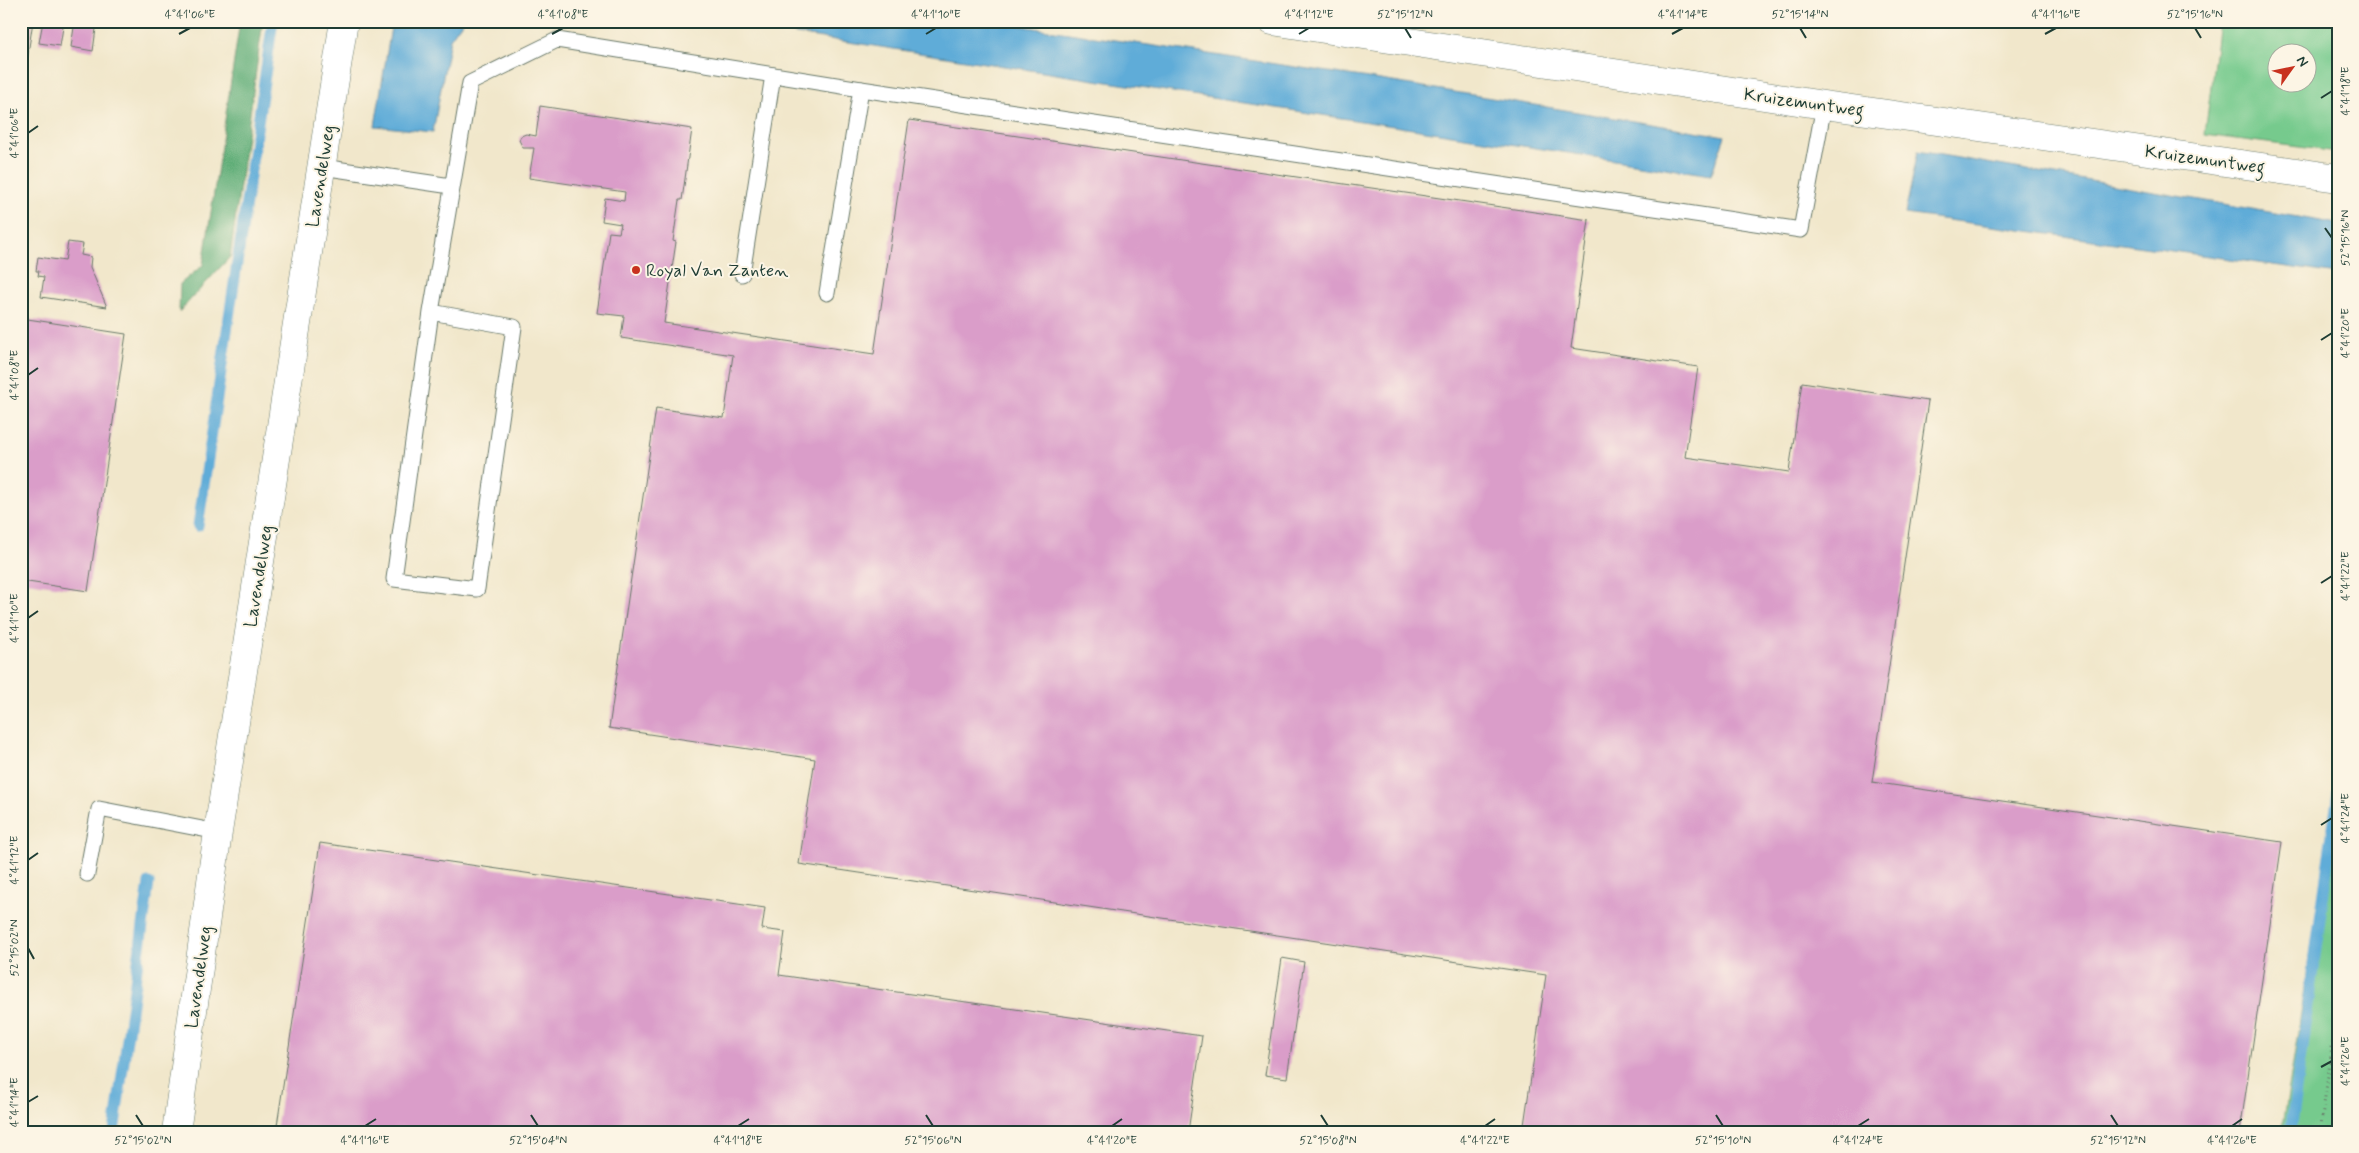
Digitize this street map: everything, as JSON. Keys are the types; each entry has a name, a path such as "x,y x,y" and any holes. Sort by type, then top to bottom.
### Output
{"street":[{"name":"Lavendelweg","path":"176,1132 218,832 344,21"},
{"name":"Kruizemuntweg","path":"1272,21 1824,105 2338,178"}],"lane":[{"path":"431,312 514,327 477,589 394,579 431,312 470,82 557,40 861,89 1801,230 1824,105"},
{"path":"742,274 773,74"},
{"path":"827,293 861,89"},
{"path":"322,166 452,186"},
{"path":"87,874 99,809 218,832"}],"path":[{"path":"2320,1132 2338,1006"}],"green space":[{"path":"240,21 263,21 230,257 179,312 180,284 203,265"},
{"path":"2219,21 2338,21 2338,152 2205,135"},
{"path":"2338,782 2338,1132 2282,1132"}],"water":[{"path":"392,21 463,21 450,39 433,132 375,126"},
{"path":"712,21 988,21 1362,77 1725,136 1711,175"},
{"path":"1918,151 2338,224 2338,274 1905,214"}],"building":[{"path":"21,21 33,21 22,93 21,93"},
{"path":"43,21 64,21 60,46 39,43"},
{"path":"75,21 97,21 93,51 71,47"},
{"path":"540,106 692,129 682,200 679,200 673,241 676,242 664,323 874,354 909,120 1589,220 1571,348 1698,367 1685,457 1789,472 1802,382 1928,401 1872,782 2282,842 2240,1132 1523,1132 1546,975 799,864 815,759 609,728 656,408 724,418 733,355 621,338 624,316 597,313 609,232 619,233 621,224 602,221 605,198 624,201 625,192 529,178 534,148 523,148 519,140 521,136 526,134 536,136"},
{"path":"21,177 29,178 25,206 21,205"},
{"path":"68,242 83,244 81,255 91,257 90,267 107,307 41,297 44,277 38,276 39,271 36,271 38,257 65,261"},
{"path":"21,318 126,334 88,591 21,581"},
{"path":"320,843 765,908 762,929 785,932 779,975 1202,1036 1188,1132 276,1132"},
{"path":"1282,958 1304,962 1287,1078 1265,1075"}],"waterway":[{"path":"198,526 273,21"},
{"path":"2290,1132 2338,792"},
{"path":"114,1132 149,883"}],"place":[{"name":"Royal Van Zanten","path":"636,270"}]}
